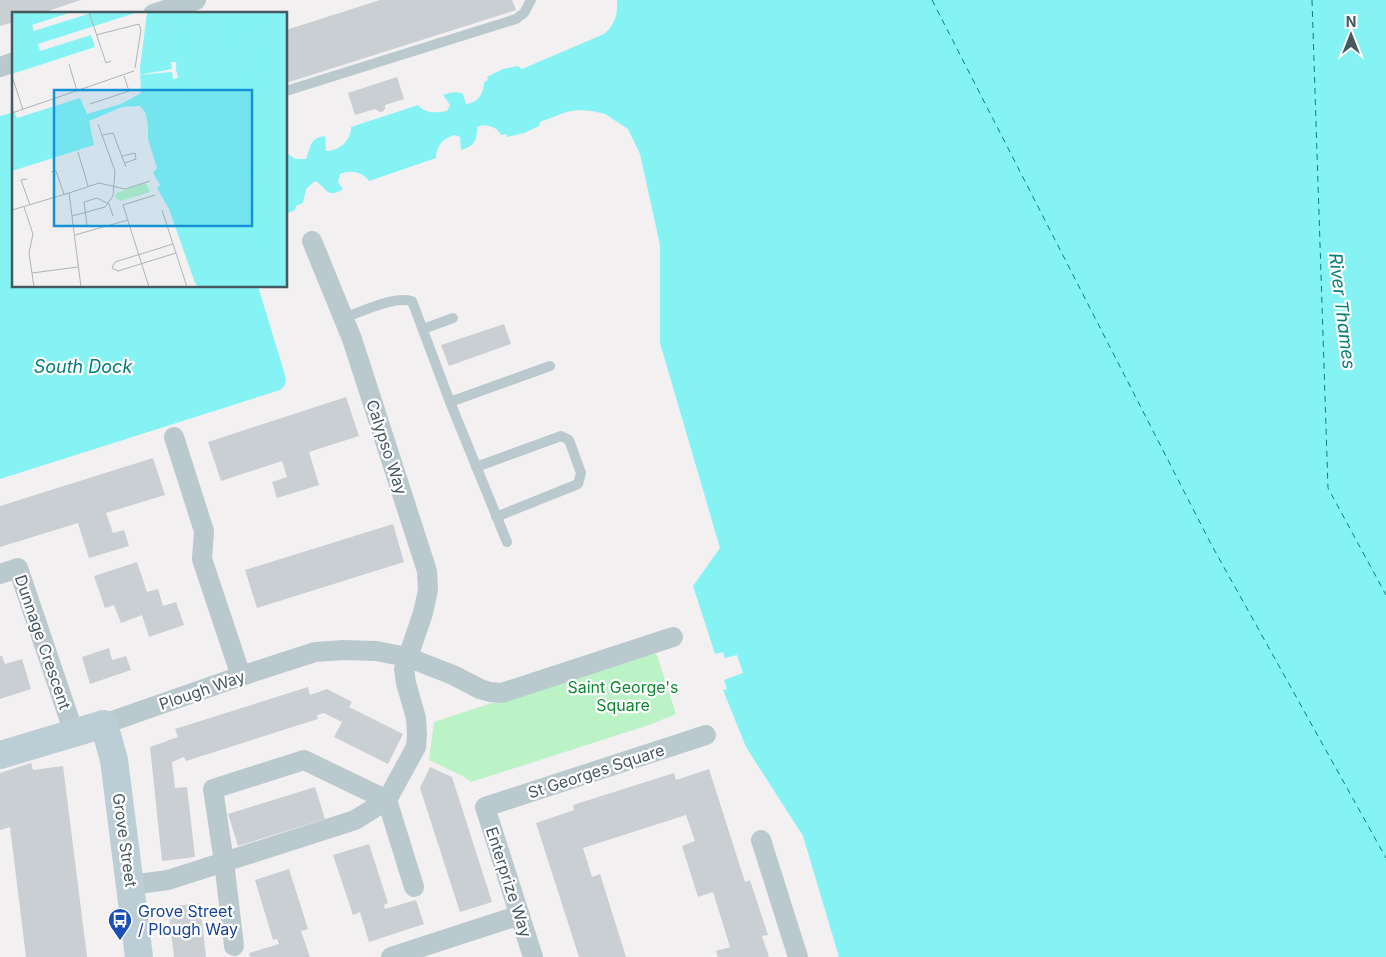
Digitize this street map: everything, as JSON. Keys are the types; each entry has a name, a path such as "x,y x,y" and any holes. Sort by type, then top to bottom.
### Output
{"main road":[{"name":"Plough Way","path":"0,755 104,724"},
{"name":"Grove Street","path":"104,724 114,760 139,957"}],"street":[{"path":"157,8 196,0"},
{"path":"0,67 12,63"},
{"name":"Calypso Way","path":"312,242 343,318 395,469 427,571 428,590 423,613 404,669 416,718 416,747 388,800"},
{"path":"174,437 204,531 202,558 241,676"},
{"name":"Dunnage Crescent","path":"0,574 18,568 74,733"},
{"path":"407,657 453,674 480,689 502,693 673,637"},
{"name":"Plough Way","path":"104,724 315,652 344,650 376,651 407,657"},
{"name":"St Georges Square","path":"485,807 706,735"},
{"path":"234,946 213,789 304,760 388,800 414,887"},
{"path":"131,885 168,880 355,820 388,800"},
{"name":"Enterprize Way","path":"485,807 533,957"},
{"path":"761,840 798,957"},
{"path":"391,957 520,915"}],"lane":[{"path":"288,90 516,18 524,13 530,0"},
{"path":"343,318 393,301 412,301 450,402 507,542"},
{"path":"423,329 453,318"},
{"path":"450,402 550,366"},
{"path":"476,467 560,436 569,440 581,473 578,484 496,517"}],"green space":[{"name":"Saint George's Square","path":"649,651 657,655 676,714 649,725 471,782 429,760 434,722"}],"water":[{"name":"River Thames","path":"617,0 1386,0 1386,957 839,957 803,836 746,747 723,690 727,689 724,680 743,673 737,655 725,658 723,652 715,654 693,586 720,548 660,343 660,245 640,154 628,129 605,114 578,110 566,112 540,122 539,126 524,133 507,137 506,134 501,135 491,126 484,125 477,127 474,142 469,147 461,150 460,137 455,135 441,143 437,149 436,158 369,181 363,175 356,172 340,174 338,182 343,189 337,192 330,193 315,181 306,189 303,203 288,213 288,154 296,159 306,159 313,141 325,136 326,151 331,151 347,141 351,127 418,105 424,110 431,112 447,111 450,105 443,95 448,93 463,94 466,104 474,102 481,94 484,82 488,80 487,77 503,69 518,66 522,69 604,34 611,27 617,10"},
{"name":"South Dock","path":"12,113 12,288 259,288 286,377 286,383 282,388 0,479 0,116"}],"building":[{"path":"0,0 81,0 45,12 12,12 12,23 0,26"},
{"path":"380,0 512,0 516,10 288,82 288,29"},
{"path":"397,77 404,99 385,105 385,109 382,112 375,109 355,115 348,93"},
{"path":"504,324 511,344 449,366 441,345"},
{"path":"346,397 359,436 309,452 319,485 277,498 272,482 287,477 282,461 221,481 208,442"},
{"path":"153,458 165,495 106,513 113,533 124,530 129,546 89,558 78,523 0,547 0,506"},
{"path":"393,524 404,562 257,608 245,570"},
{"path":"137,562 147,592 158,589 163,606 176,602 184,625 149,637 142,615 121,623 114,605 105,608 94,576"},
{"path":"109,648 112,660 126,656 131,670 90,684 82,657"},
{"path":"0,656 2,656 5,664 22,659 31,689 0,699"},
{"path":"308,687 310,695 327,689 352,702 349,707 403,734 388,764 334,737 342,722 324,713 317,715 318,719 186,761 184,757 172,762 175,788 187,787 195,857 162,861 150,747 178,737 175,729"},
{"path":"31,763 33,770 63,766 87,957 26,957 10,827 0,830 0,773"},
{"path":"430,767 452,777 492,902 460,912 420,788"},
{"path":"709,769 745,882 750,880 768,935 762,936 769,957 718,957 716,951 730,947 713,892 698,897 682,846 695,841 686,815 583,848 592,877 600,874 626,957 579,957 536,823 574,810 573,805 674,773 676,780"},
{"path":"315,787 325,819 238,846 228,814"},
{"path":"369,844 388,903 384,905 385,909 416,900 424,924 369,942 360,912 353,915 333,855"},
{"path":"289,869 308,929 301,931 310,957 250,957 249,953 279,944 277,939 273,940 255,880"},
{"path":"200,903 206,957 174,957 168,907"}],"ferry route":[{"path":"932,0 1211,544 1386,858"},
{"path":"1312,0 1328,488 1386,595"}],"place":[{"name":"Grove Street / Plough Way","path":"120,941"}]}
